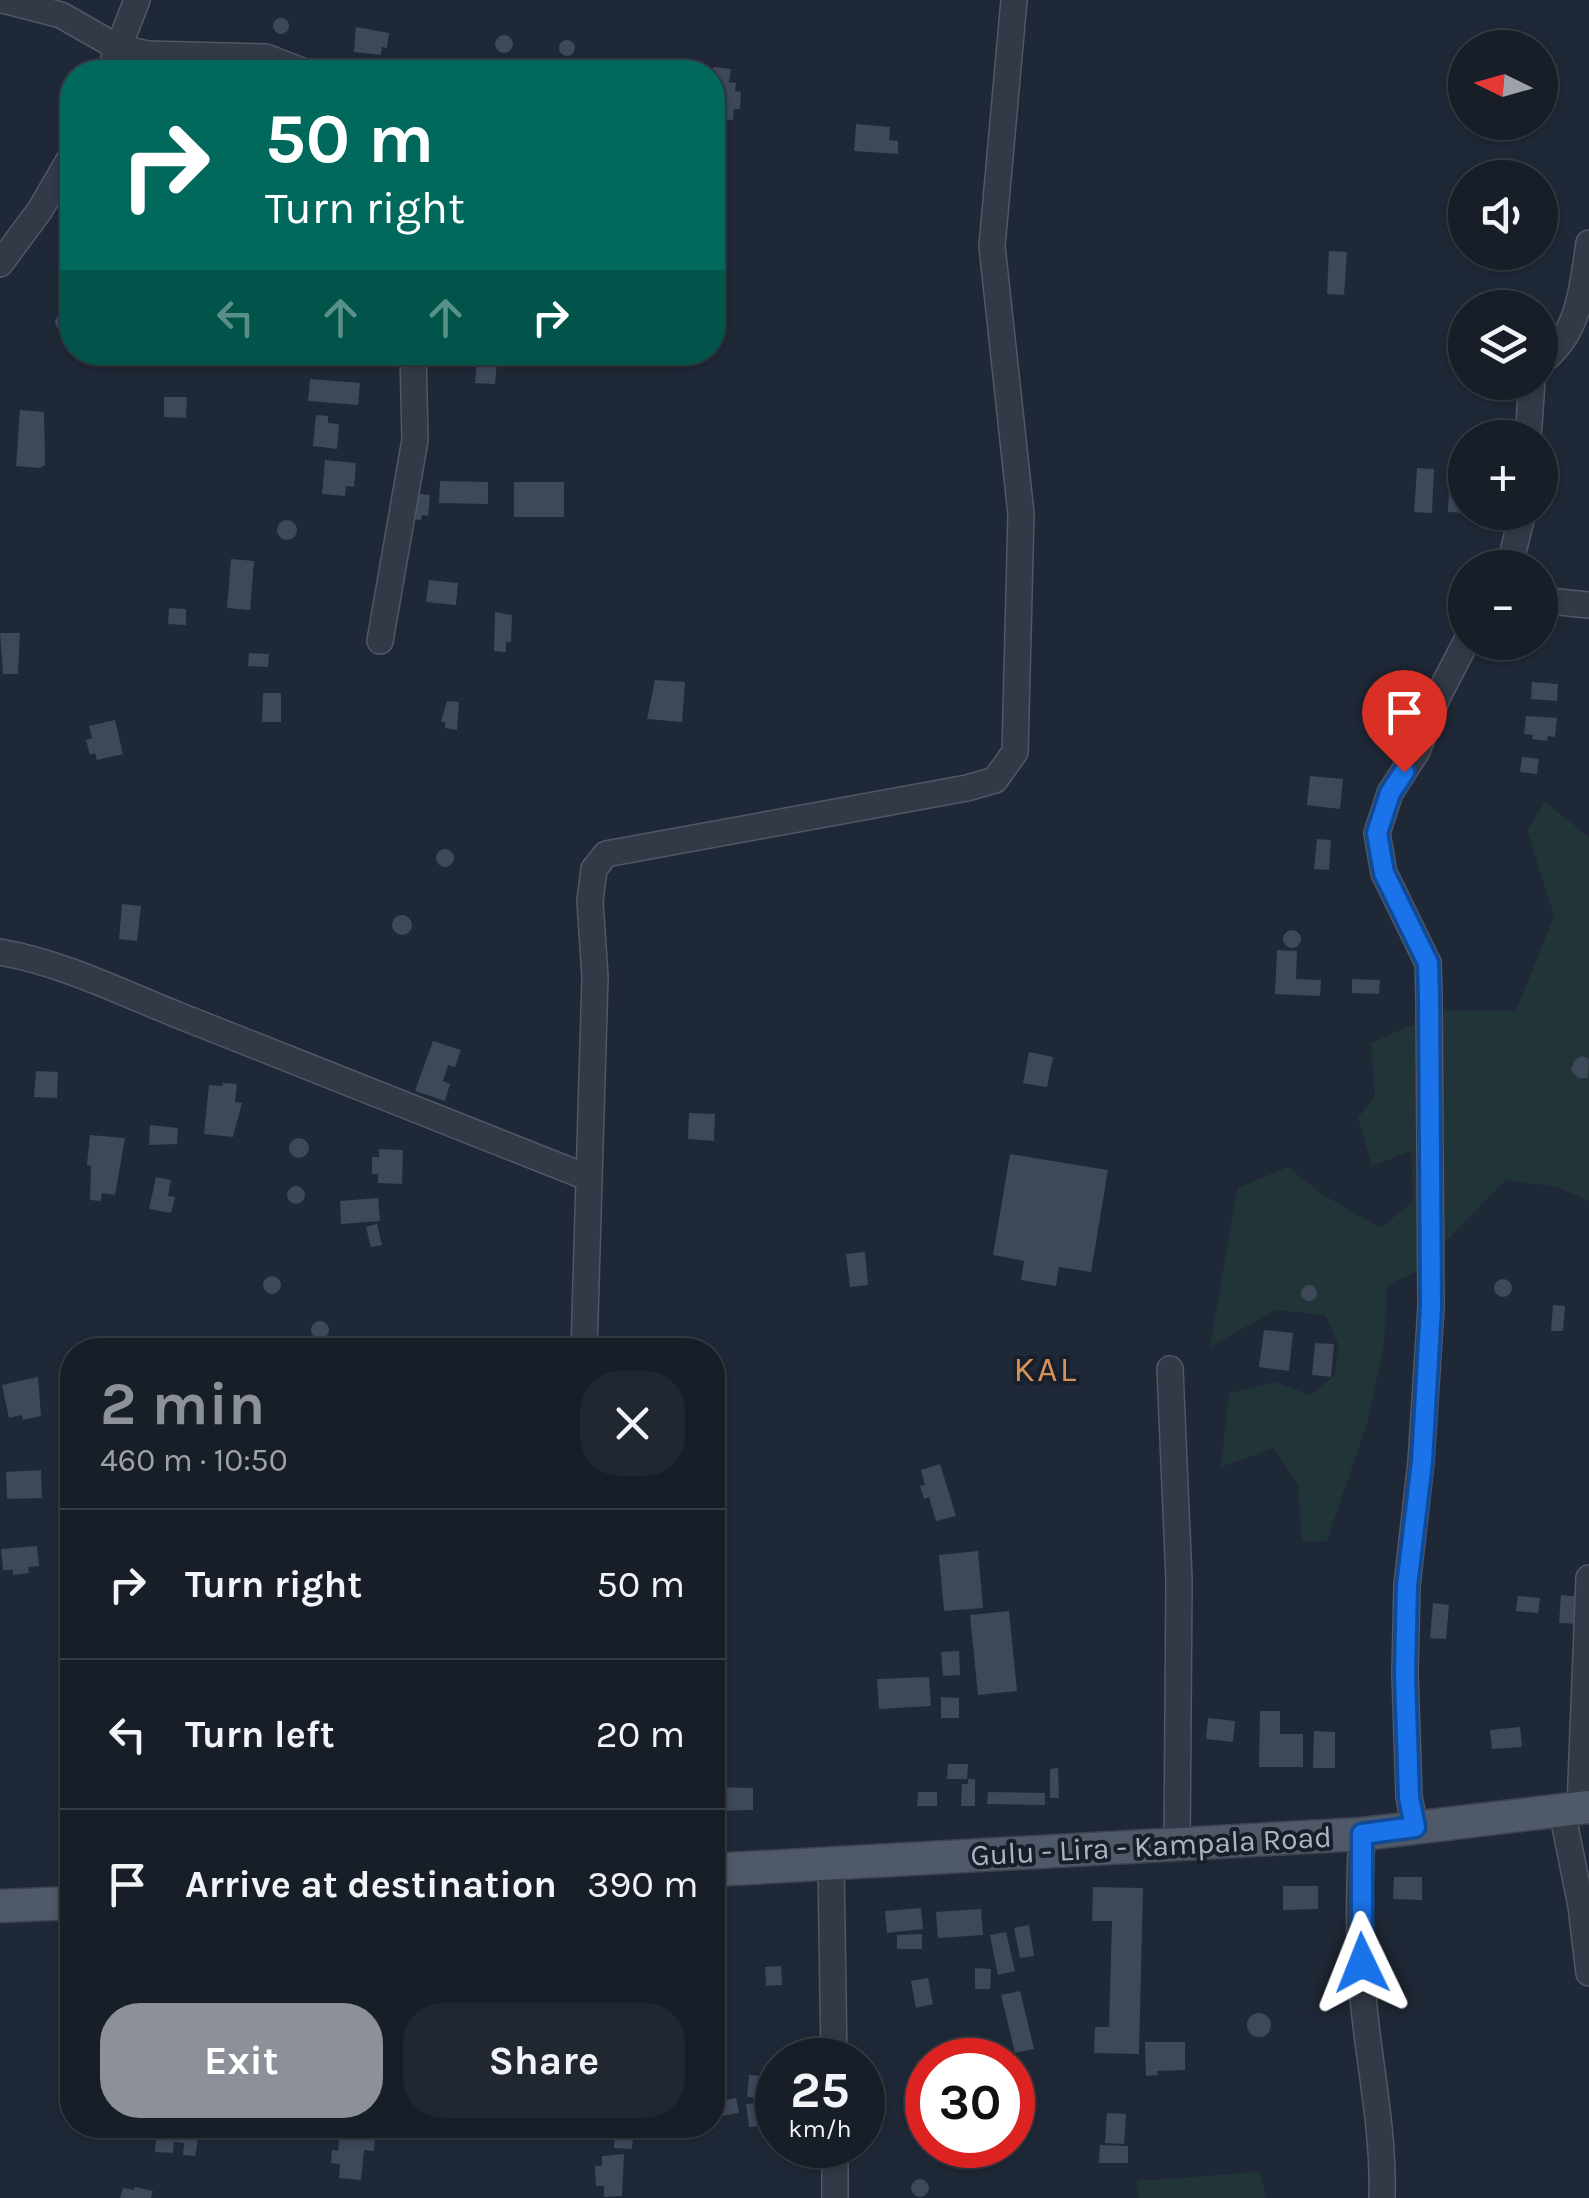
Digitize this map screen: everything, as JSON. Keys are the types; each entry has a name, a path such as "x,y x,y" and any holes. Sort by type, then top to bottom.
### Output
{"main road":[{"name":"Gulu - Lira - Kampala Road","path":"725,1869 1362,1834 1577,1808"},
{"path":"0,1906 60,1903"}],"street":[{"path":"3,0 61,15 117,47 147,54 274,60"},
{"path":"113,60 137,0"},
{"path":"584,1338 596,977 590,902 594,869 606,854 996,780 1015,752 1021,514 992,246 1014,0"},
{"path":"0,264 60,176"},
{"path":"1558,346 1574,325 1589,243"},
{"path":"380,641 415,440 412,365"},
{"path":"1558,602 1589,605"},
{"path":"1415,1827 1409,1797 1405,1674 1407,1586 1422,1462 1431,1307 1428,963 1384,873 1377,833 1390,793 1416,751 1436,698 1456,660"},
{"path":"0,952 58,964 110,990 331,1072 589,1178"},
{"path":"1170,1369 1180,1580 1177,1846"},
{"path":"1589,1578 1577,1808 1581,1906 1589,1973"},
{"path":"1362,1834 1359,1894 1363,1997 1384,2146 1382,2198"},
{"path":"832,1864 834,2038"},
{"path":"836,2168 836,2198"}],"green space":[{"path":"1545,802 1589,837 1589,1201 1557,1187 1506,1180 1416,1272 1387,1285 1384,1345 1368,1420 1327,1541 1302,1542 1298,1485 1274,1448 1221,1467 1229,1393 1274,1382 1310,1395 1335,1375 1338,1344 1325,1315 1276,1310 1210,1347 1237,1188 1288,1167 1322,1194 1381,1228 1413,1201 1411,1151 1372,1166 1358,1118 1375,1095 1371,1043 1446,1010 1516,1011 1554,916 1527,830"},
{"path":"1260,2172 1266,2198 1138,2198 1137,2181"}],"building":[{"path":"281,18 289,26 281,34 273,26"},
{"path":"356,27 389,33 387,48 382,47 381,55 354,52"},
{"path":"504,35 513,44 504,53 495,44"},
{"path":"567,40 575,48 567,56 559,48"},
{"path":"725,68 731,69 729,82 736,83 735,91 741,92 740,109 734,109 727,128"},
{"path":"856,124 890,127 889,140 898,141 898,154 854,151"},
{"path":"1329,251 1347,252 1344,295 1327,294"},
{"path":"476,365 497,365 495,384 475,383"},
{"path":"310,379 360,383 358,405 308,401"},
{"path":"164,397 187,397 186,418 164,417"},
{"path":"20,410 44,412 45,465 40,468 16,466"},
{"path":"316,415 328,416 328,423 339,424 337,449 313,446"},
{"path":"325,460 356,463 354,487 346,486 345,496 322,494"},
{"path":"1417,468 1434,469 1432,513 1414,512"},
{"path":"440,481 488,482 488,504 439,503"},
{"path":"514,482 564,482 564,517 514,517"},
{"path":"412,493 430,495 428,516 422,515 421,520 410,519"},
{"path":"287,520 297,530 287,540 277,530"},
{"path":"231,559 254,561 250,610 227,608"},
{"path":"429,580 458,583 456,605 426,602"},
{"path":"169,608 186,609 186,625 168,624"},
{"path":"495,612 512,615 511,642 506,642 506,652 494,651"},
{"path":"0,633 20,633 18,674 3,674"},
{"path":"249,653 269,654 268,667 248,666"},
{"path":"655,680 685,682 682,722 647,719"},
{"path":"1532,682 1558,684 1557,701 1531,699"},
{"path":"263,693 281,693 281,722 262,722"},
{"path":"447,701 459,702 457,730 445,728 445,722 441,722"},
{"path":"1526,716 1557,718 1555,737 1548,736 1547,741 1524,734"},
{"path":"115,720 123,754 97,760 95,753 90,755 86,740 92,738 89,726"},
{"path":"1522,757 1539,759 1537,774 1520,772"},
{"path":"1310,776 1343,779 1340,809 1307,805"},
{"path":"1317,839 1331,840 1329,870 1314,869"},
{"path":"445,849 454,858 445,867 436,858"},
{"path":"122,904 141,906 137,941 119,939"},
{"path":"402,915 412,925 402,935 392,925"},
{"path":"1292,930 1299,932 1299,946 1292,948 1285,946 1283,939 1285,932"},
{"path":"1277,950 1297,951 1296,979 1321,980 1320,996 1275,994"},
{"path":"1352,979 1380,980 1379,994 1352,993"},
{"path":"433,1041 461,1050 455,1067 448,1065 443,1081 450,1084 445,1101 415,1091"},
{"path":"1029,1052 1053,1057 1047,1087 1023,1083"},
{"path":"1582,1056 1589,1059 1588,1078 1578,1078 1571,1070 1574,1061"},
{"path":"36,1071 58,1072 57,1098 34,1097"},
{"path":"237,1084 235,1102 242,1103 233,1137 204,1134 209,1085"},
{"path":"689,1113 715,1114 714,1141 688,1139"},
{"path":"150,1125 178,1128 177,1144 149,1145"},
{"path":"90,1135 125,1138 115,1195 102,1193 101,1201 90,1200"},
{"path":"299,1138 309,1148 299,1158 289,1148"},
{"path":"379,1149 403,1150 402,1184 378,1183 378,1174 372,1174 372,1157 379,1157"},
{"path":"1010,1154 1108,1170 1091,1272 1059,1267 1056,1286 1021,1280 1024,1261 993,1255"},
{"path":"156,1177 171,1180 168,1196 175,1197 171,1213 149,1209"},
{"path":"296,1186 305,1195 296,1204 287,1195"},
{"path":"378,1198 380,1221 341,1224 340,1201"},
{"path":"377,1224 382,1245 371,1247 366,1227"},
{"path":"865,1252 868,1285 850,1287 846,1254"},
{"path":"272,1276 281,1285 272,1294 263,1285"},
{"path":"1503,1279 1512,1288 1503,1297 1494,1288"},
{"path":"1309,1285 1317,1293 1309,1301 1301,1293"},
{"path":"1553,1305 1565,1306 1563,1331 1551,1331"},
{"path":"314,1324 326,1324 326,1336 314,1336"},
{"path":"1264,1330 1293,1333 1289,1371 1259,1367"},
{"path":"1315,1343 1334,1344 1331,1377 1312,1375"},
{"path":"38,1377 41,1416 9,1418 2,1385"},
{"path":"940,1464 956,1516 936,1521 929,1497 924,1499 920,1486 925,1485 921,1470"},
{"path":"41,1470 42,1498 7,1499 6,1472"},
{"path":"37,1546 39,1566 28,1567 29,1573 13,1575 13,1570 3,1570 1,1549"},
{"path":"978,1551 983,1608 944,1611 939,1555"},
{"path":"1561,1595 1580,1597 1577,1624 1559,1623"},
{"path":"1518,1596 1540,1598 1538,1613 1516,1611"},
{"path":"1433,1603 1449,1605 1446,1639 1430,1638"},
{"path":"1009,1611 1017,1691 978,1695 970,1615"},
{"path":"959,1651 960,1675 943,1676 941,1652"},
{"path":"929,1677 931,1706 879,1709 877,1679"},
{"path":"941,1697 959,1698 959,1718 941,1718"},
{"path":"1260,1711 1280,1711 1280,1734 1303,1734 1303,1767 1259,1767"},
{"path":"1208,1718 1235,1721 1233,1742 1206,1739"},
{"path":"1520,1727 1522,1747 1492,1749 1490,1730"},
{"path":"1314,1731 1335,1732 1335,1768 1313,1768"},
{"path":"948,1764 968,1764 967,1779 947,1779"},
{"path":"1058,1768 1059,1798 1050,1798 1050,1769"},
{"path":"968,1779 975,1779 975,1806 961,1806 962,1784 968,1784"},
{"path":"725,1787 753,1788 753,1810 725,1811"},
{"path":"918,1792 937,1792 937,1806 917,1806"},
{"path":"988,1792 1045,1793 1045,1805 987,1804"},
{"path":"1394,1877 1422,1877 1422,1900 1393,1899"},
{"path":"1283,1886 1318,1886 1318,1909 1283,1910"},
{"path":"1093,1887 1143,1888 1139,2054 1094,2053 1095,2027 1109,2027 1112,1921 1092,1921"},
{"path":"921,1908 923,1929 887,1933 885,1911"},
{"path":"981,1909 983,1935 938,1938 936,1912"},
{"path":"1029,1925 1034,1956 1020,1958 1014,1928"},
{"path":"1006,1932 1015,1971 998,1975 990,1935"},
{"path":"922,1934 922,1949 897,1949 897,1935"},
{"path":"781,1966 782,1985 766,1986 765,1967"},
{"path":"975,1968 991,1969 990,1989 975,1989"},
{"path":"928,1978 933,2004 916,2008 911,1981"},
{"path":"1020,1991 1031,2038 1011,2038 1001,1995"},
{"path":"1259,2013 1268,2016 1268,2034 1259,2037 1250,2034 1247,2025 1250,2016"},
{"path":"1145,2042 1185,2042 1185,2070 1157,2071 1158,2075 1146,2076"},
{"path":"749,2075 755,2075 755,2098 747,2097"},
{"path":"736,2098 739,2113 725,2115 725,2100"},
{"path":"755,2103 755,2127 749,2127 746,2104"},
{"path":"1107,2113 1126,2114 1124,2144 1105,2143"},
{"path":"198,2138 195,2156 183,2155 184,2143 174,2142 173,2153 155,2152 156,2139"},
{"path":"339,2138 375,2138 374,2151 364,2150 361,2180 339,2178 340,2164 331,2163 332,2150 338,2151"},
{"path":"614,2138 633,2138 632,2149 614,2148"},
{"path":"1100,2145 1128,2146 1128,2163 1099,2163"},
{"path":"624,2154 622,2196 604,2197 604,2186 596,2186 595,2166 602,2166 602,2156"},
{"path":"920,2179 929,2188 920,2197 911,2188"},
{"path":"123,2188 153,2191 151,2198 120,2198"}],"district":[{"name":"KAL","path":"1046,1369"}],"route":[{"path":"1362,1963 1362,1834 1415,1827 1409,1797 1405,1674 1407,1586 1422,1462 1431,1307 1428,963 1384,873 1377,833 1390,793 1404,772"}]}
